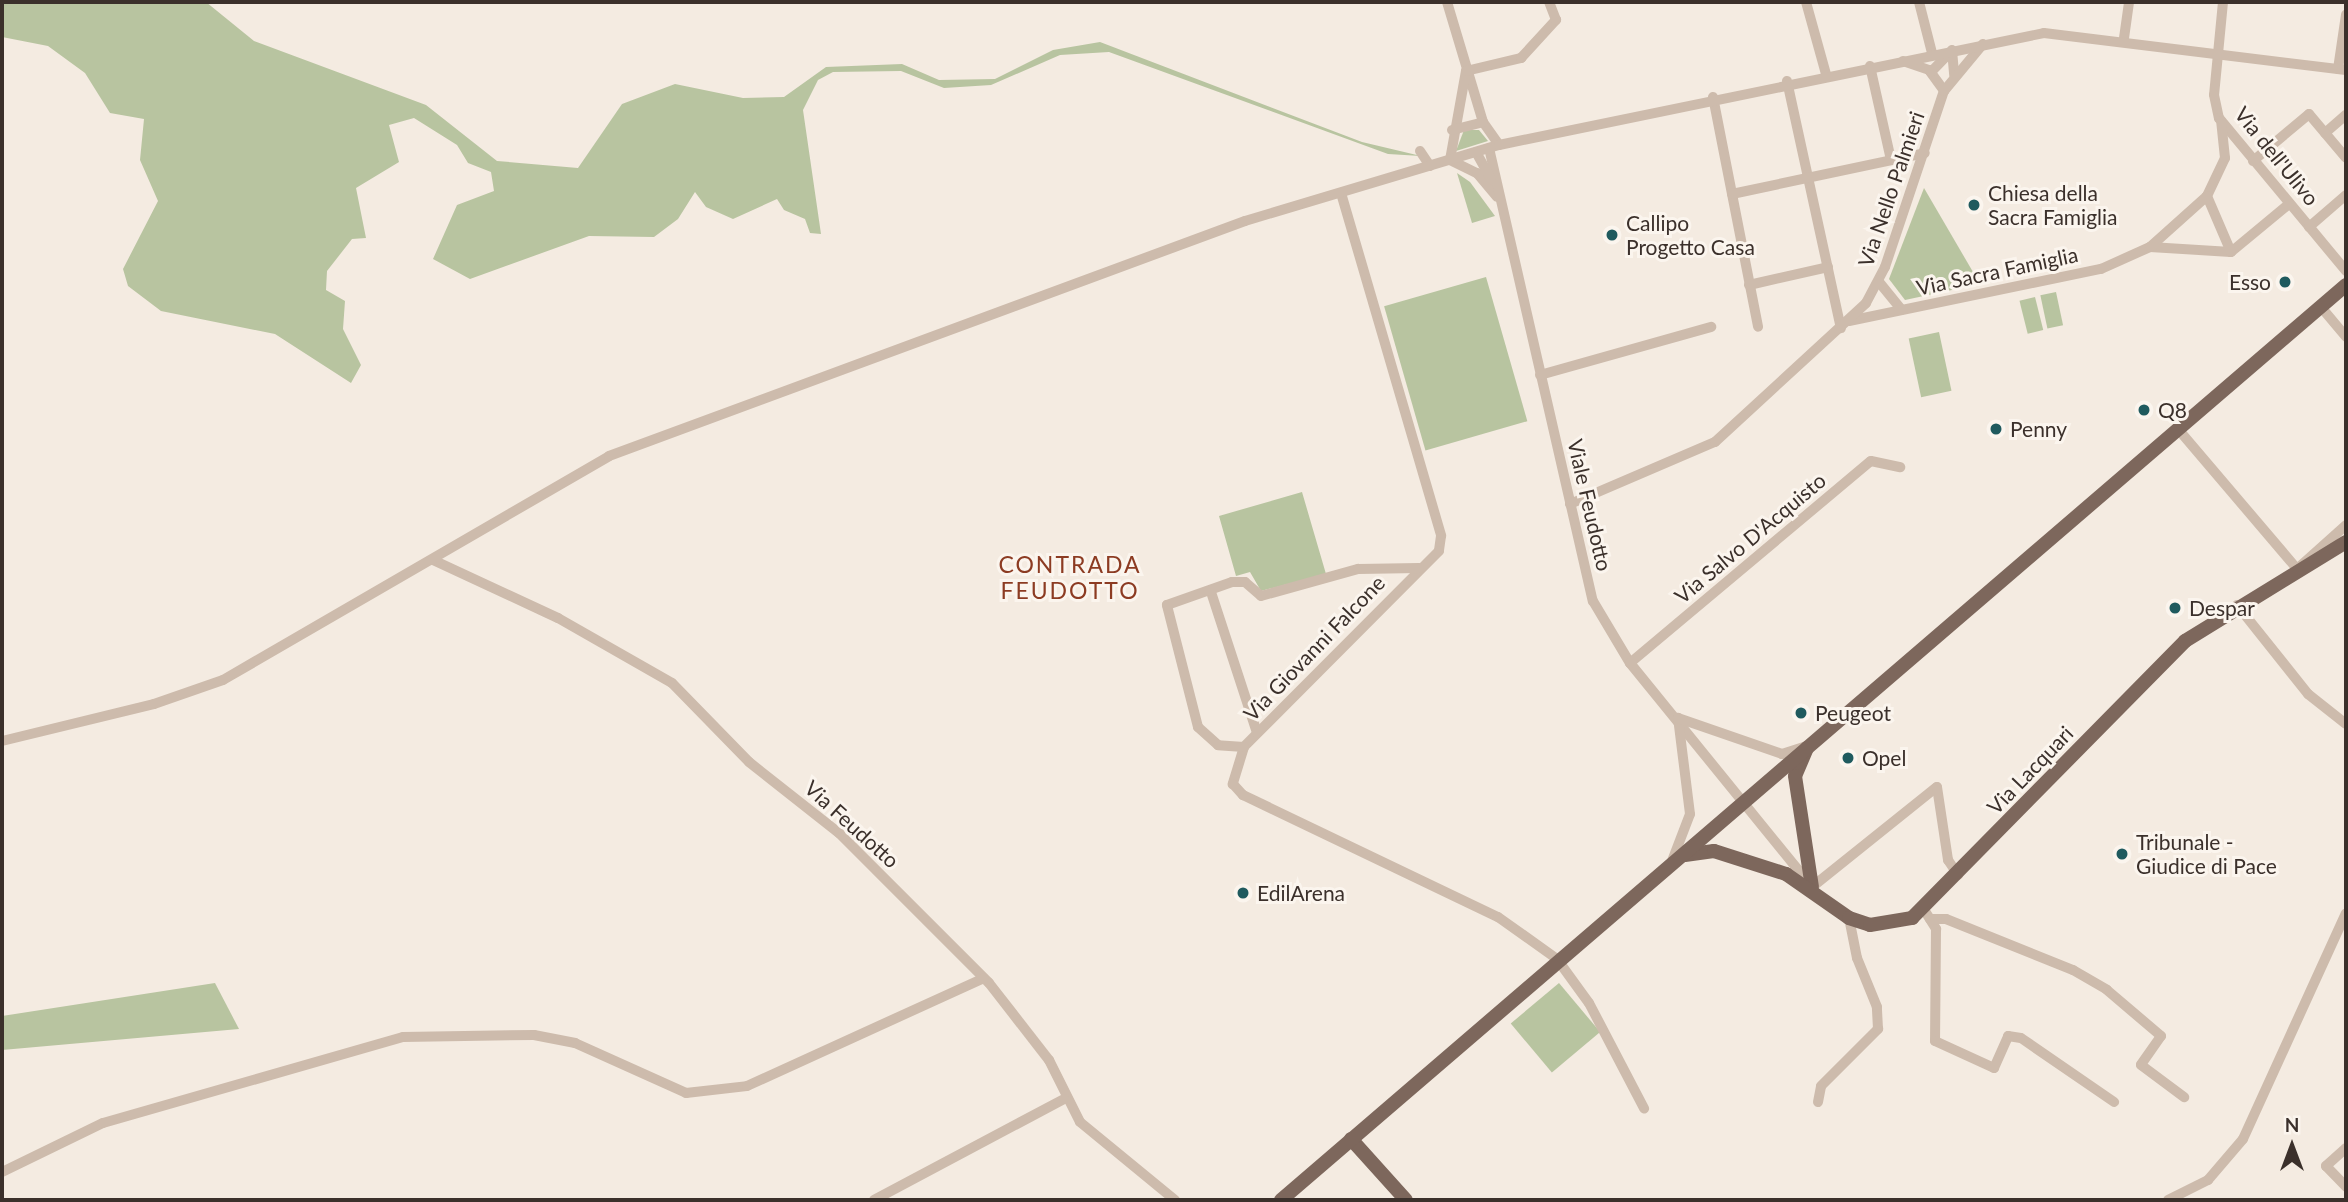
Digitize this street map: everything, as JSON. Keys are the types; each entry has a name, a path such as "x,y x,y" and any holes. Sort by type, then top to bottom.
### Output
{"main road":[{"path":"1281,1200 1557,959 2346,285"},
{"name":"Via Lacquari","path":"1812,887 1849,918 1889,926 1926,914 1958,875 2185,641 2237,605 2346,542"},
{"path":"1672,861 1714,851 1812,887 1795,776 1808,746"},
{"path":"1351,1139 1406,1200"}],"street":[{"path":"1447,2 1466,71 1494,146 1497,193"},
{"path":"1466,71 1521,58 1556,20 1549,2"},
{"path":"1806,2 1826,75"},
{"path":"1919,2 1932,53"},
{"path":"2124,38 2129,2"},
{"name":"Via dell'Ulivo","path":"2223,2 2214,95 2221,121 2346,271"},
{"path":"2,741 154,704 223,680 609,456 1245,221 1494,146 1787,81 2044,33 2124,38 2342,69 2346,15"},
{"name":"Via Nello Palmieri","path":"1570,504 1715,442 1845,324 1879,282 1926,153 1944,91 1954,75 1983,44"},
{"path":"1931,72 1952,50"},
{"path":"1952,50 1954,75"},
{"path":"1897,60 1931,72 1944,91"},
{"path":"1870,66 1891,160"},
{"path":"1450,160 1452,130 1466,71"},
{"path":"1787,81 1828,267 1845,324"},
{"path":"1713,97 1758,327"},
{"path":"2253,161 2309,114 2346,158"},
{"path":"2325,132 2346,115"},
{"path":"2221,121 2225,158 2207,196 2231,252 2289,204"},
{"path":"1452,130 1483,122"},
{"path":"1420,151 1430,166"},
{"path":"1476,152 1497,193"},
{"path":"1732,194 1926,153"},
{"path":"1450,160 1477,173 1497,193"},
{"name":"Via Giovanni Falcone","path":"1341,193 1441,536 1439,551 1419,568 1244,747 1233,784 1243,795 1498,917 1557,959"},
{"name":"Viale Feudotto","path":"1497,193 1593,601 1630,663 1678,718 1754,820"},
{"path":"2309,227 2346,195"},
{"name":"Via Sacra Famiglia","path":"1845,324 2101,269 2150,247 2207,196"},
{"name":"Via Sacra Famiglia","path":"2150,247 2231,252"},
{"path":"1749,285 1828,267"},
{"path":"1879,282 1902,310"},
{"path":"2321,307 2346,337"},
{"path":"1540,375 1711,327"},
{"path":"2178,429 2297,569 2346,525"},
{"name":"Via Salvo D'Acquisto","path":"1630,663 1871,461 1900,467"},
{"name":"Via Feudotto","path":"433,559 558,618 672,683 749,762 839,833 984,978 1049,1060 1064,1099 1080,1122 1174,1200"},
{"path":"1244,747 1218,746 1198,727 1167,605 1245,582 1261,596 1358,569 1419,568"},
{"path":"1211,592 1257,733"},
{"path":"2237,605 2308,694 2346,724"},
{"path":"1672,861 1690,814 1678,718 1782,754 1808,746"},
{"path":"1812,887 1937,787 1948,860 1958,875"},
{"name":"Via Lacquari","path":"1754,820 1812,887"},
{"path":"2168,1200 2208,1180 2243,1139 2346,913"},
{"path":"1926,914 1946,919 2073,970 2107,990 2161,1036 2141,1065 2184,1097"},
{"path":"1926,914 1936,929 1935,1041 1994,1068 2008,1036 2021,1038 2114,1102"},
{"path":"1818,1102 1821,1086 1878,1029 1877,1007 1857,958 1849,918"},
{"path":"1557,959 1601,1023 1644,1108"},
{"path":"2,1172 103,1123 403,1037 534,1035 575,1043 686,1093 747,1086 984,978"},
{"path":"874,1200 1064,1099"},
{"path":"2346,1148 2326,1166 2346,1187"}],"green space":[{"path":"2,2 206,2 254,41 426,105 497,161 578,168 622,104 675,84 743,98 784,97 826,67 902,64 939,80 995,79 1053,50 1100,42 1362,142 1421,156 1388,154 1109,52 1060,55 991,85 944,88 901,71 833,72 818,80 803,110 821,234 810,233 805,219 784,210 777,199 733,219 706,207 695,192 678,219 654,237 589,236 470,279 433,259 457,205 494,191 491,172 468,163 457,145 414,118 389,125 399,162 356,188 366,238 352,239 327,271 326,290 345,301 343,329 361,365 351,383 275,334 161,311 128,286 123,269 158,201 140,160 144,119 110,113 85,73 48,46 2,37"},
{"path":"1464,130 1479,130 1488,141 1456,151"},
{"path":"1457,173 1470,182 1495,216 1472,223"},
{"path":"1924,188 1980,284 1905,300 1889,279"},
{"path":"1486,277 1527,421 1425,450 1384,306"},
{"path":"2056,292 2063,325 2047,329 2040,295"},
{"path":"2035,297 2043,330 2028,334 2019,301"},
{"path":"1939,332 1951,391 1921,397 1909,338"},
{"path":"1302,492 1326,574 1261,591 1250,572 1236,576 1219,516"},
{"path":"215,983 239,1029 2,1050 2,1016"},
{"path":"1559,983 1600,1032 1552,1073 1511,1023"}],"place":[{"name":"Chiesa della Sacra Famiglia","path":"1974,205"},
{"name":"Callipo Progetto Casa","path":"1612,235"},
{"name":"Esso","path":"2285,282"},
{"name":"Q8","path":"2144,410"},
{"name":"Penny","path":"1996,429"},
{"name":"Despar","path":"2175,608"},
{"name":"Peugeot","path":"1801,713"},
{"name":"Opel","path":"1848,758"},
{"name":"Tribunale - Giudice di Pace","path":"2122,854"},
{"name":"EdilArena","path":"1243,893"}],"district":[{"name":"CONTRADA FEUDOTTO","path":"1070,577"}]}
